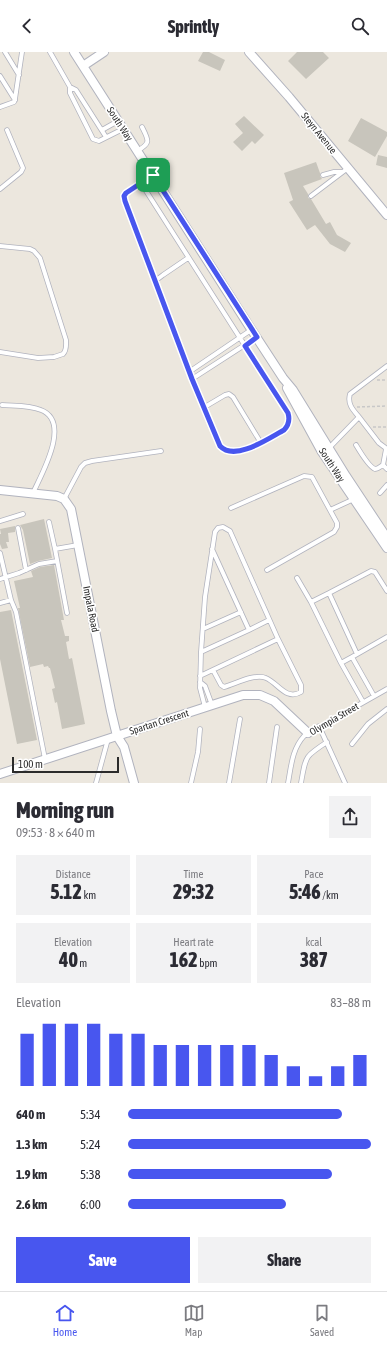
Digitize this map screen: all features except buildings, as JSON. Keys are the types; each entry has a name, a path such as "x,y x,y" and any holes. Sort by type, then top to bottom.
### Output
{"street":[{"name":"South Way","path":"74,52 283,378 288,391 357,497 387,538"},
{"path":"82,66 104,52"},
{"name":"Steyn Avenue","path":"249,52 271,75 346,170 387,215"},
{"path":"0,490 51,494 64,499"},
{"name":"South Way","path":"357,497 387,548"},
{"name":"Impala Road","path":"64,499 71,509 117,736 124,747 134,783"},
{"name":"Spartan Crescent","path":"0,774 243,695 260,695 274,701 308,733"}],"lane":[{"path":"5,52 19,76"},
{"path":"0,107 14,102 15,100 22,52"},
{"path":"50,52 70,87 70,93 93,139 99,141 123,129"},
{"path":"0,76 15,100"},
{"path":"70,87 76,90 106,137"},
{"path":"102,130 118,121"},
{"path":"137,151 147,145 148,142 148,138 142,127"},
{"path":"0,189 21,172 23,168 7,130"},
{"path":"323,175 346,170"},
{"path":"311,196 346,170"},
{"path":"142,183 188,258 288,413 288,426 284,430 237,452 228,452 220,446 203,408 125,201 124,196 126,193 153,175"},
{"path":"0,246 34,251 40,258 66,340 66,349 63,354 46,358 0,352"},
{"path":"155,281 188,258"},
{"path":"189,372 252,329"},
{"path":"192,379 257,337"},
{"path":"356,446 374,468 378,468 383,464 387,449 379,443 351,407 349,398 350,394 387,366"},
{"path":"203,408 229,394 233,397 261,442"},
{"path":"2,406 42,410 51,418 54,425 54,438 51,455 33,493"},
{"path":"326,450 359,417"},
{"path":"64,499 81,467 85,463 161,451"},
{"path":"383,464 387,469"},
{"path":"231,508 304,476 312,477 338,527 334,532 267,570"},
{"path":"380,493 387,485"},
{"path":"330,510 357,497"},
{"path":"0,521 2,519 24,514"},
{"path":"49,522 67,613"},
{"path":"209,706 200,688 205,597 215,532 218,528 223,527 230,531 269,620 301,685 301,692 292,695 283,691 268,678 261,676 224,686 221,685 213,670"},
{"path":"18,528 26,570"},
{"path":"55,549 78,545"},
{"path":"212,549 250,630"},
{"path":"0,554 11,600 16,612 45,760"},
{"path":"0,579 40,564 57,560"},
{"path":"311,602 371,571 375,572 387,591"},
{"path":"297,578 363,702"},
{"path":"329,593 357,654"},
{"path":"0,603 11,600"},
{"path":"203,629 241,612"},
{"path":"201,652 269,620"},
{"path":"341,663 387,636"},
{"path":"200,676 278,639"},
{"path":"352,657 374,696"},
{"path":"200,682 205,686 209,706"},
{"name":"Olympia Street","path":"288,783 297,744 304,736 387,688"},
{"path":"352,744 368,724 387,709"},
{"path":"229,783 240,719"},
{"path":"319,726 345,783"},
{"path":"268,783 278,727"},
{"path":"191,783 198,752 200,729"},
{"path":"96,783 108,739"},
{"path":"302,783 307,757 310,752 327,742"}],"path":[{"path":"351,407 387,406"},
{"path":"367,427 387,427"}],"route":[{"path":"153,175 257,337 245,346 288,413 288,426 284,430 247,449 237,452 228,452 220,446 203,408 125,201 124,196 126,193 153,175"}]}
